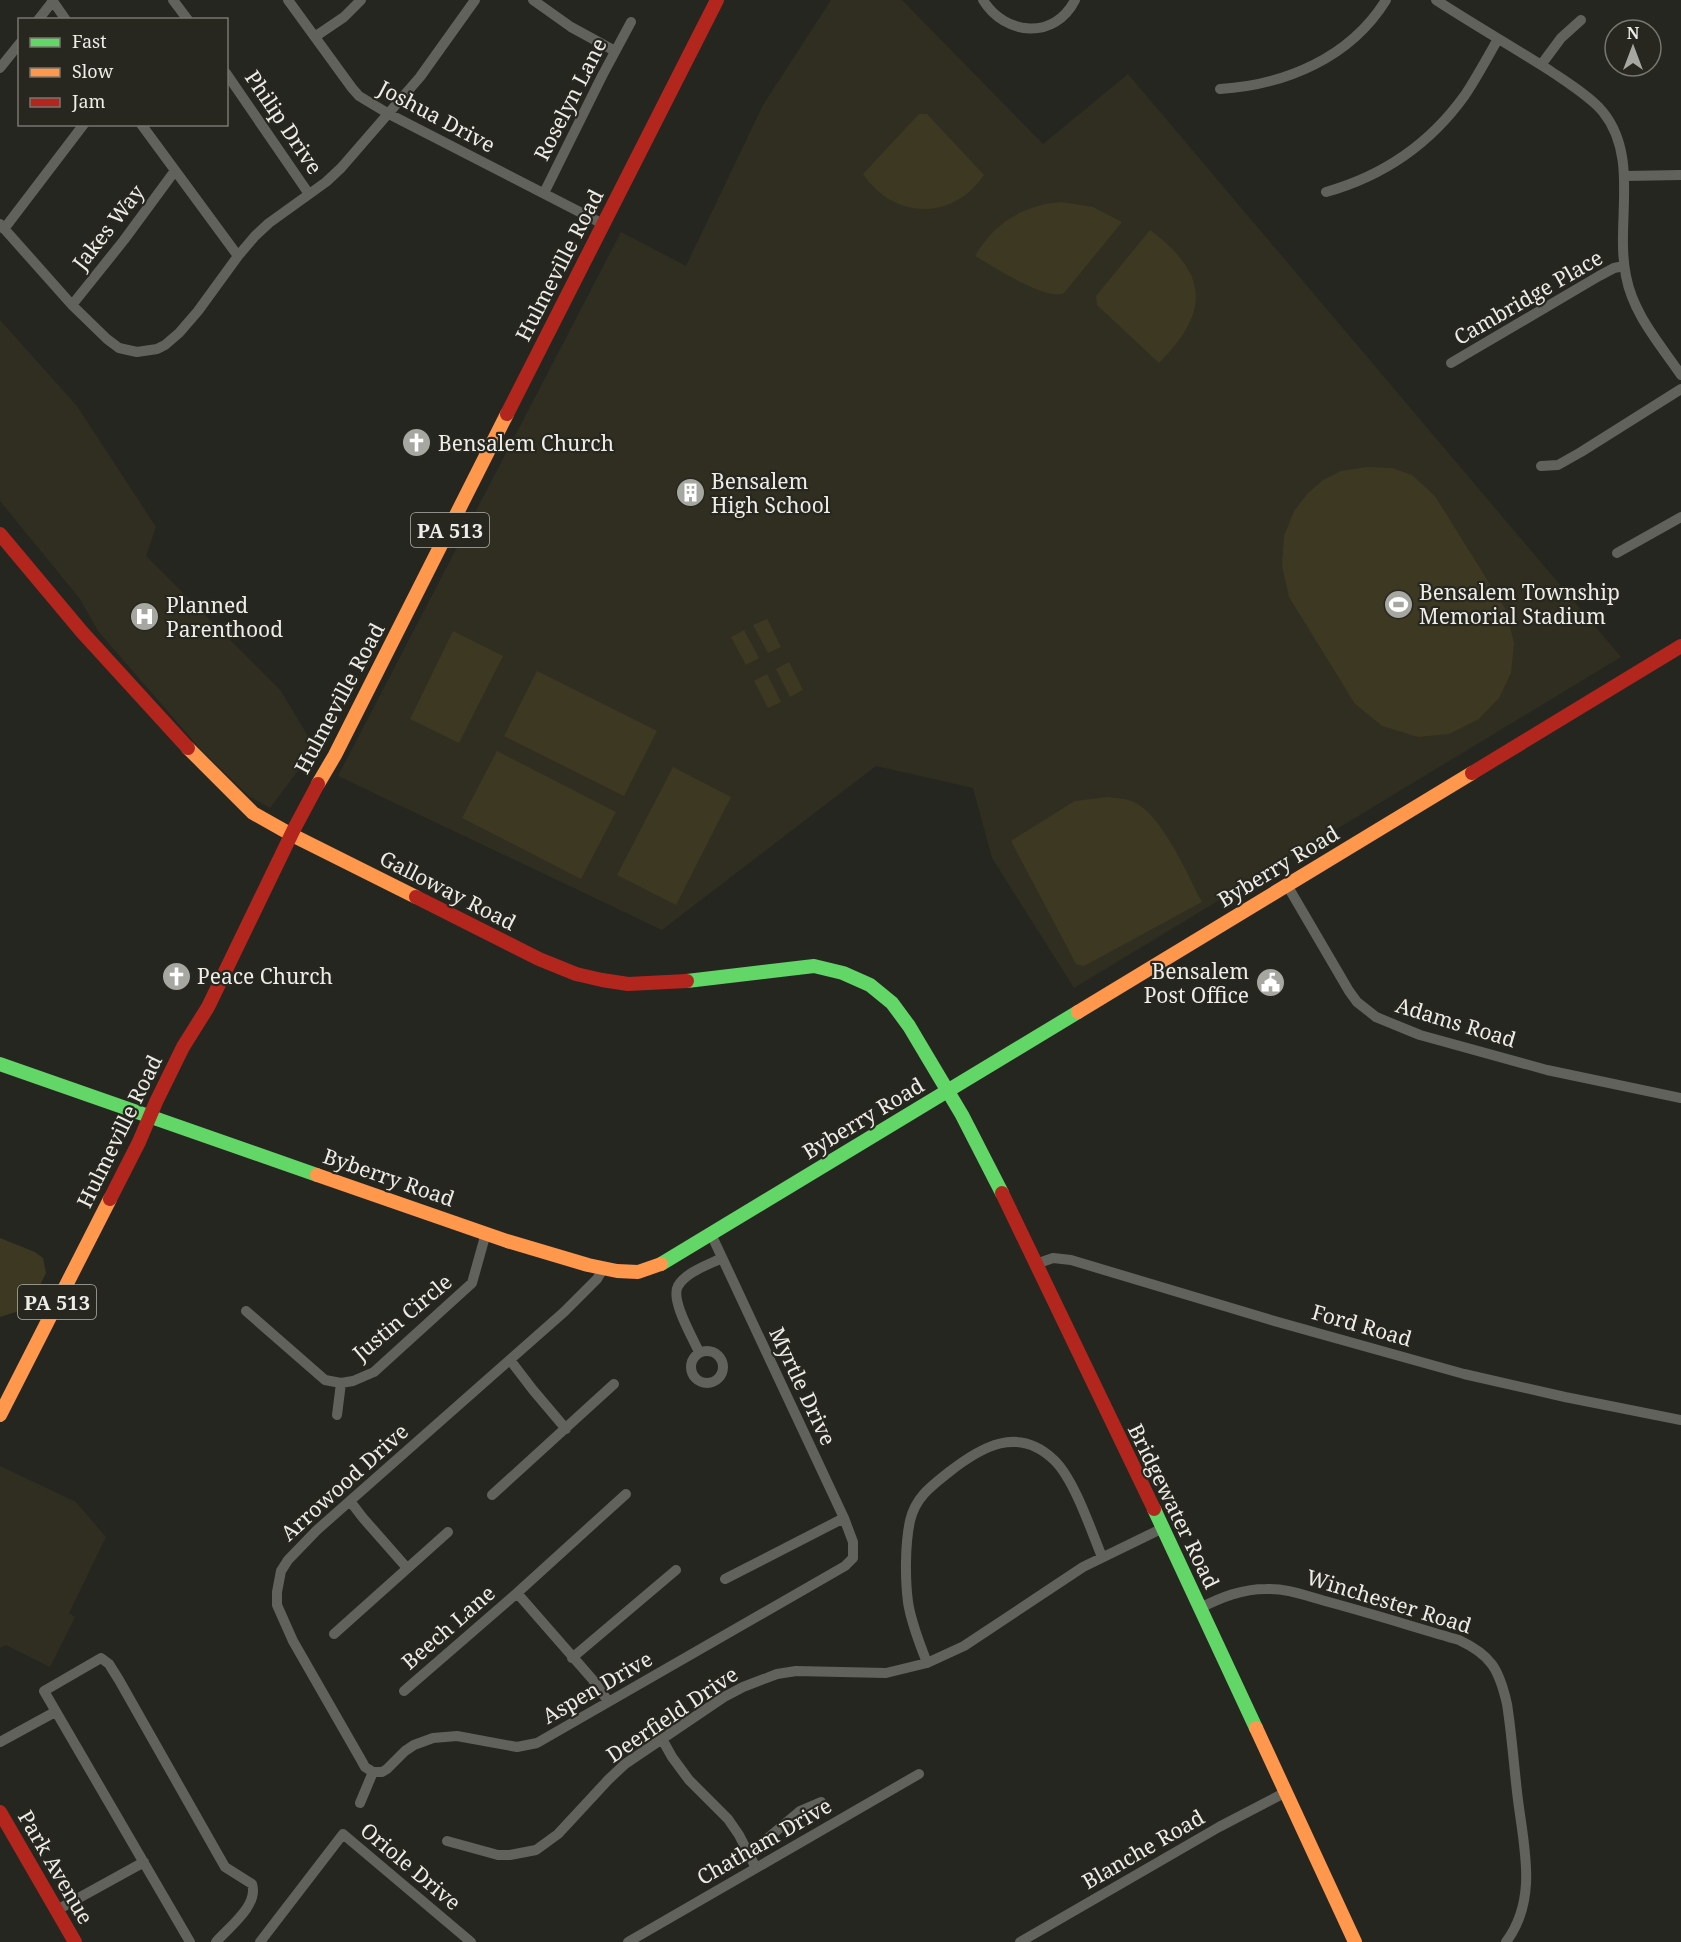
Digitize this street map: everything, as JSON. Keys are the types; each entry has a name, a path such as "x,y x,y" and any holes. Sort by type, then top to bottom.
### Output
{"main road":[{"name":"Hulmeville Road","path":"0,1415 139,1142 183,1047 208,1007 292,835 335,755 717,0"},
{"name":"Galloway Road","path":"0,534 82,632 158,717 253,813 292,835 539,959 588,978 639,985 814,966 835,969 852,975 871,985 888,998 949,1090"},
{"name":"Byberry Road","path":"0,1064 486,1233 603,1269 633,1272 648,1270 1681,646"},
{"name":"Bridgewater Road","path":"949,1090 983,1154 1163,1528 1355,1942"},
{"name":"Park Avenue","path":"0,1812 75,1942"}],"street":[{"path":"173,0 186,18"},
{"name":"Joshua Drive","path":"288,0 359,96 389,114 603,224"},
{"path":"316,36 344,17 361,0"},
{"path":"82,126 2,226 72,305 119,348 137,352 157,349 179,333 238,256 269,223 340,168 420,77 475,0"},
{"path":"533,0 571,27 615,51"},
{"path":"983,0 989,9 1004,22 1033,29 1061,18 1075,0"},
{"path":"1220,89 1267,83 1312,67 1358,34 1386,0"},
{"path":"1436,0 1573,86 1603,111 1616,136 1624,176 1624,266 1629,288 1640,314 1681,375"},
{"path":"40,18 53,1 65,18"},
{"path":"1541,65 1561,38 1581,20"},
{"name":"Roselyn Lane","path":"544,194 631,22"},
{"path":"1326,192 1364,180 1381,171 1406,155 1433,133 1466,94 1498,39"},
{"path":"0,68 18,46"},
{"name":"Philip Drive","path":"228,75 309,194"},
{"path":"142,126 238,256"},
{"name":"Jakes Way","path":"72,305 174,172"},
{"path":"1624,176 1681,175"},
{"name":"Cambridge Place","path":"1451,363 1599,276 1614,268 1624,266"},
{"path":"1541,466 1558,465 1581,453 1681,389"},
{"path":"1617,554 1681,517"},
{"name":"Adams Road","path":"1287,885 1349,991 1357,1002 1376,1017 1420,1035 1547,1070 1681,1098"},
{"name":"Justin Circle","path":"246,1311 325,1380 341,1383 353,1381 374,1372 472,1283 486,1233"},
{"name":"Myrtle Drive","path":"711,1234 719,1259 844,1518 853,1542 854,1555"},
{"name":"Ford Road","path":"1036,1264 1053,1258 1071,1260 1464,1374 1681,1420"},
{"path":"699,1352 678,1305 676,1287 687,1276 719,1259"},
{"name":"Arrowood Drive","path":"373,1772 365,1767 293,1641 277,1605 278,1579 288,1560 316,1530 564,1312 597,1279 603,1269"},
{"path":"510,1360 566,1429"},
{"name":"Justin Circle","path":"337,1415 341,1383"},
{"path":"492,1495 614,1384"},
{"path":"927,1663 908,1603 909,1523 922,1495 972,1456 996,1444 1016,1442 1034,1447 1052,1458 1068,1481 1102,1557"},
{"name":"Beech Lane","path":"404,1691 626,1494"},
{"path":"350,1501 407,1568"},
{"path":"725,1579 844,1518"},
{"name":"Deerfield Drive","path":"447,1841 498,1855 536,1850 558,1834 626,1764 724,1697 743,1687 777,1674 813,1671 886,1673 927,1663 964,1646 1083,1567 1163,1528"},
{"path":"334,1634 448,1532"},
{"name":"Aspen Drive","path":"373,1772 382,1772 405,1751 422,1741 433,1738 457,1736 517,1747 537,1743 845,1566 851,1562 854,1555"},
{"path":"572,1658 676,1570"},
{"name":"Winchester Road","path":"1200,1608 1215,1600 1247,1590 1283,1590 1459,1640 1474,1647 1494,1665 1508,1704 1527,1871 1523,1906 1518,1921 1506,1942"},
{"name":"Beech Lane","path":"517,1593 593,1680 608,1701"},
{"path":"190,1942 44,1692 101,1658 109,1664 225,1867 252,1884 254,1891 251,1904 216,1942"},
{"path":"0,1742 55,1712"},
{"path":"662,1739 685,1775 728,1819 756,1868"},
{"path":"360,1803 373,1772"},
{"name":"Chatham Drive","path":"628,1942 817,1835 919,1774"},
{"name":"Blanche Road","path":"1020,1942 1219,1827 1286,1792"},
{"path":"749,1854 800,1811 821,1802"},
{"name":"Oriole Drive","path":"260,1942 343,1834 471,1942"},
{"path":"57,1911 144,1862"}],"shaded area":[{"path":"831,0 902,0 1043,144 1128,74 1621,657 1074,988 992,858 973,788 876,766 662,930 338,776 621,232 686,266 763,105"},
{"path":"919,114 927,114 984,175 971,190 956,201 940,207 924,209 907,207 891,200 876,189 863,174"},
{"path":"1061,202 1093,207 1122,222 1064,293 1055,294 1032,287 975,256 991,234 1011,218 1034,207"},
{"path":"1150,230 1183,262 1192,278 1196,294 1194,310 1187,327 1159,363 1097,305 1096,296"},
{"path":"0,320 77,406 156,527 146,556 281,691 315,748 270,808 249,796 203,752 98,631 80,599 0,501"},
{"name":"Bensalem Township Memorial Stadium","path":"1367,467 1392,468 1412,475 1435,496 1506,610 1514,643 1511,673 1499,698 1479,719 1449,734 1418,737 1382,726 1355,704 1289,597 1282,566 1284,536 1294,511 1308,493 1323,480 1341,471"},
{"path":"767,619 781,647 768,653 753,625"},
{"path":"744,630 759,658 746,665 731,637"},
{"path":"453,631 503,656 459,743 410,719"},
{"path":"789,662 803,690 790,697 776,669"},
{"path":"537,671 657,731 624,796 504,736"},
{"path":"767,674 781,702 768,708 754,681"},
{"path":"497,751 616,812 581,879 462,818"},
{"path":"673,767 731,797 676,905 617,875"},
{"path":"1107,797 1134,802 1145,809 1155,820 1173,847 1202,902 1084,966 1076,964 1011,841 1075,801"},
{"path":"0,1238 35,1252 43,1258 46,1273 30,1299 16,1312 0,1317"},
{"path":"0,1466 76,1502 106,1537 69,1613 75,1617 50,1667 6,1645 0,1648"}],"traffic: fast":[{"path":"687,981 814,966 843,973 870,985 892,1003 909,1026 962,1115 1002,1193"},
{"path":"661,1264 1078,1012"},
{"path":"0,1064 317,1175"},
{"path":"1154,1509 1256,1728"}],"traffic: slow":[{"path":"318,784 335,755 507,414"},
{"path":"188,748 253,813 416,897"},
{"path":"1078,1012 1472,773"},
{"path":"317,1175 507,1241 588,1265 617,1271 638,1272 661,1264"},
{"path":"0,1415 110,1199"},
{"path":"1256,1728 1355,1942"}],"traffic: jam":[{"path":"507,414 717,0"},
{"path":"0,534 82,632 188,748"},
{"path":"1472,773 1681,646"},
{"path":"110,1199 183,1047 208,1007 318,784"},
{"path":"416,897 539,959 576,974 628,984 687,981"},
{"path":"1002,1193 1154,1509"},
{"path":"0,1812 75,1942"}],"place":[{"name":"Bensalem Church","path":"417,443"},
{"name":"Bensalem High School","path":"690,493"},
{"name":"Bensalem Township Memorial Stadium","path":"1398,604"},
{"name":"Planned Parenthood","path":"145,617"},
{"name":"Peace Church","path":"176,976"},
{"name":"Bensalem Post Office","path":"1270,983"}]}
